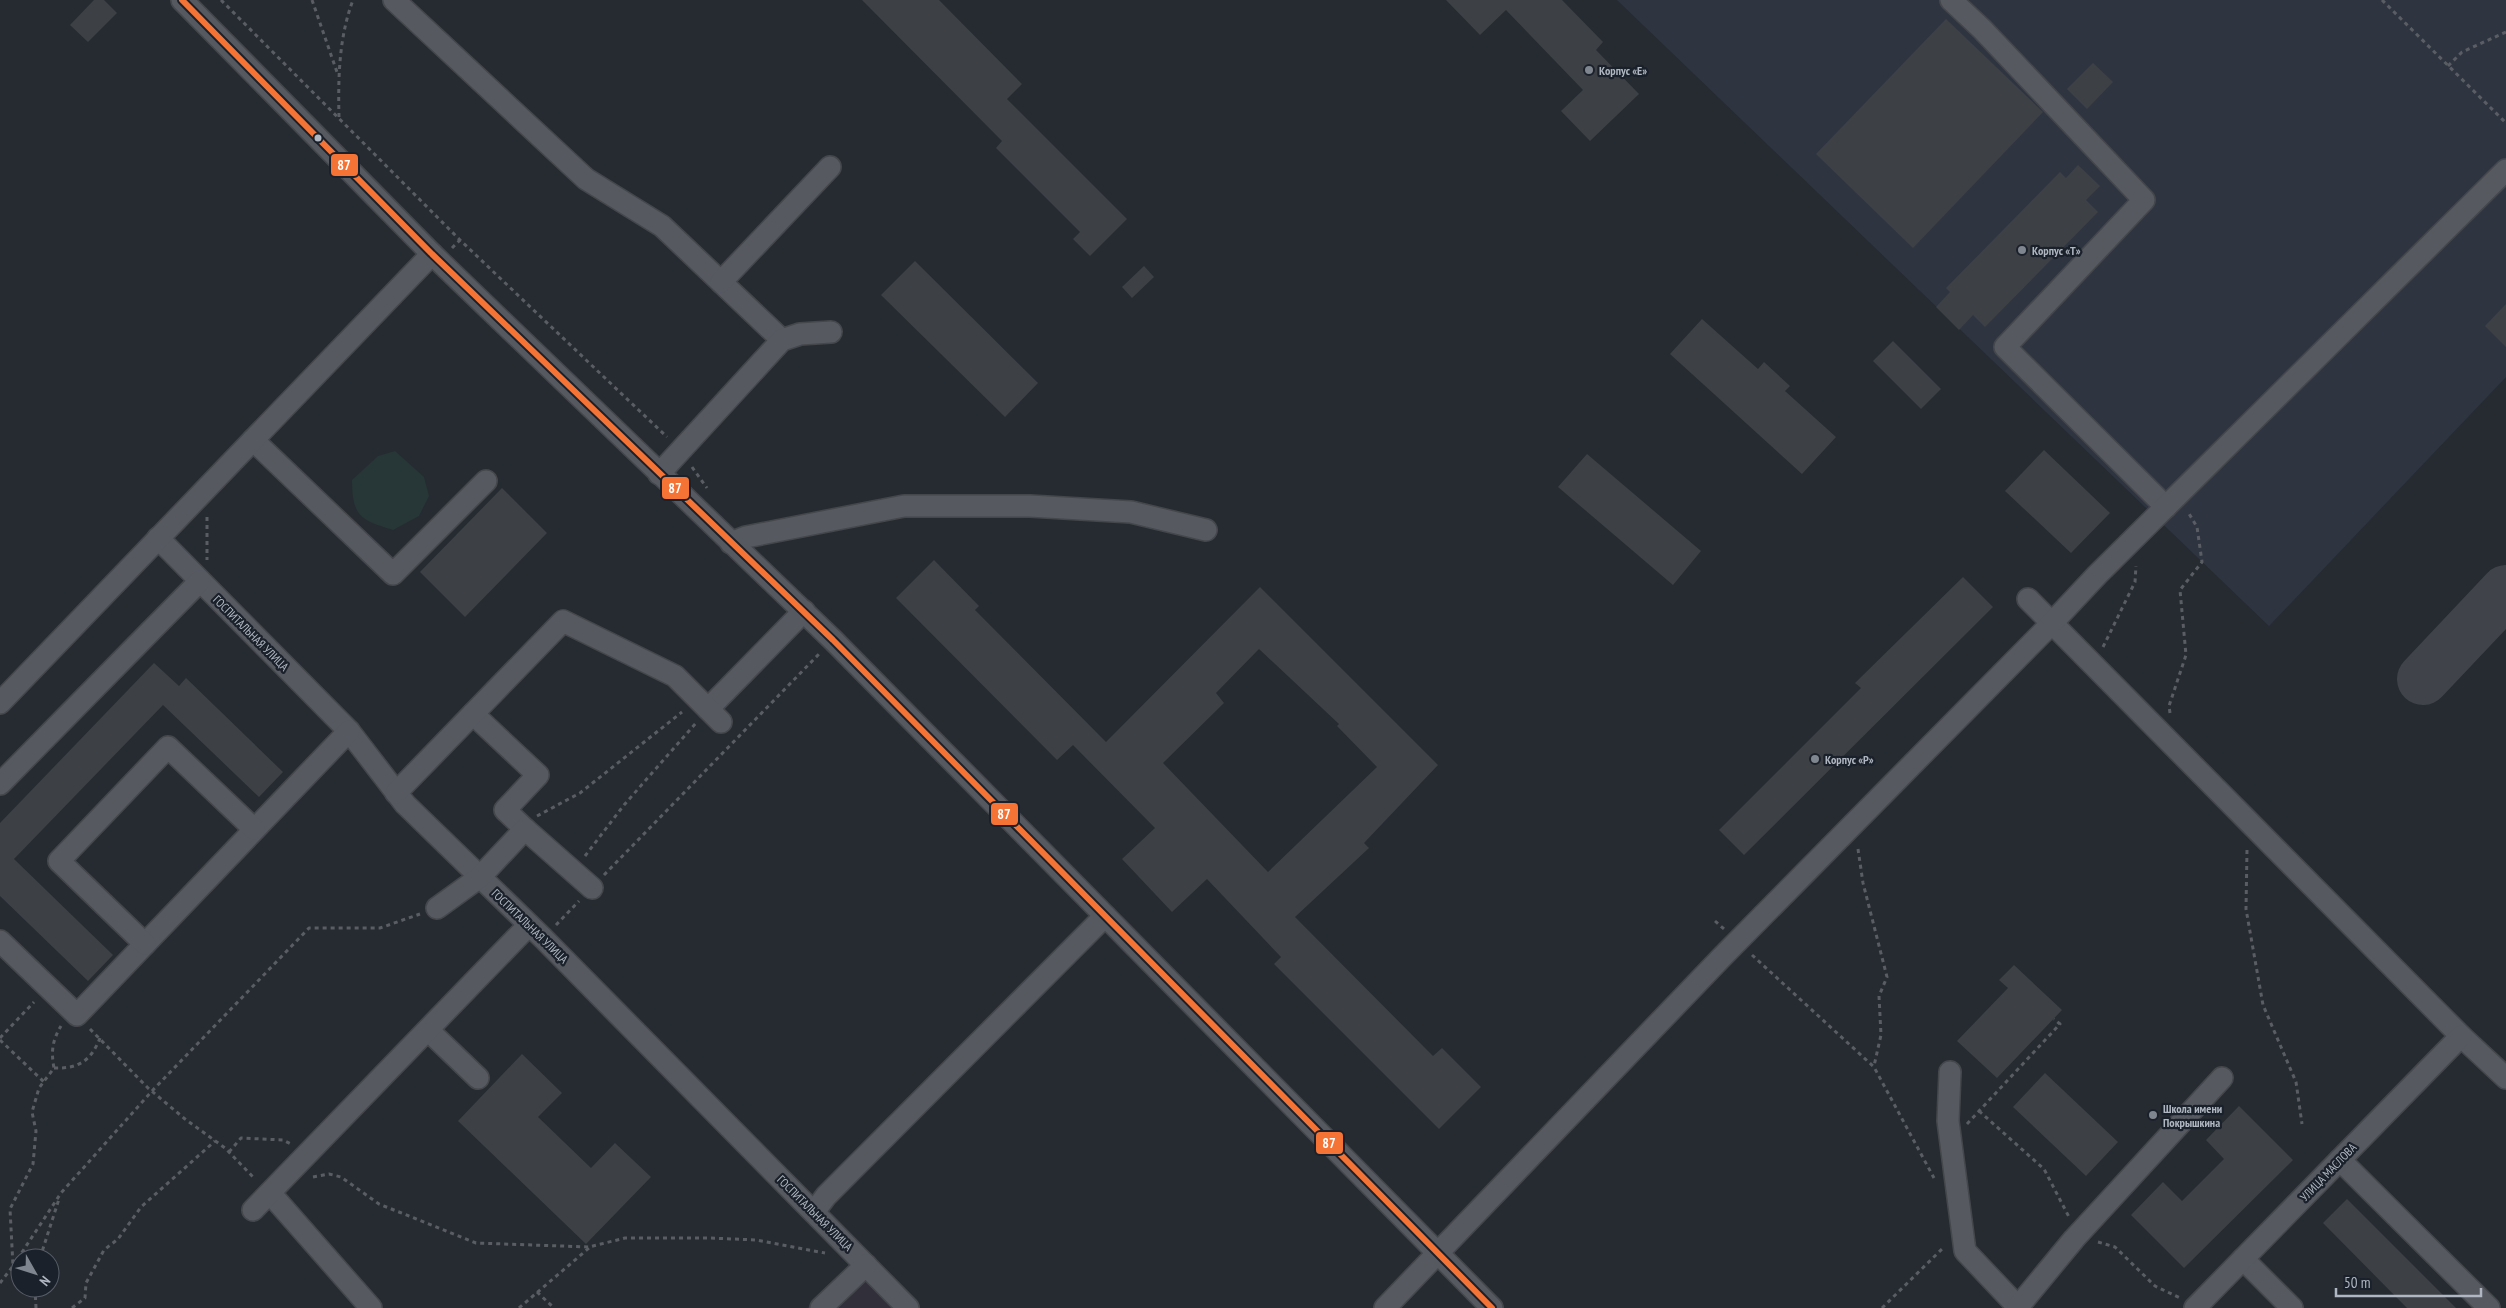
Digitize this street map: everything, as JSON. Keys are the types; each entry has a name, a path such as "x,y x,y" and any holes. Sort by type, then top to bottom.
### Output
{"street":[{"path":"182,0 432,254 833,640 1492,1308"},
{"path":"394,0 586,178 662,226 782,340"},
{"path":"1951,0 1982,29 2144,200 2005,348 2172,501"},
{"path":"720,282 830,167"},
{"path":"1385,1308 1721,958 2052,624 2137,535 2506,170"},
{"path":"0,704 432,254"},
{"path":"659,474 782,340 800,334 831,332"},
{"path":"253,440 392,574 486,481"},
{"path":"732,542 746,537 904,506 1030,506 1131,512 1206,530"},
{"name":"ГОСПИТАЛЬНАЯ УЛИЦА","path":"158,538 349,731 396,793 908,1308"},
{"path":"0,784 204,585"},
{"path":"2028,599 2461,1036 2506,1078"},
{"path":"396,793 563,621 675,676 709,710 804,612"},
{"path":"473,714 538,776 505,810 592,888"},
{"path":"0,941 77,1015 349,731"},
{"path":"145,944 59,861 86,832 168,747 254,830"},
{"path":"437,908 480,877 525,828"},
{"path":"814,1212 826,1196 1106,916"},
{"path":"253,1210 428,1030 536,932"},
{"path":"428,1030 478,1078"},
{"name":"УЛИЦА МАСЛОВА","path":"2195,1308 2461,1036"},
{"path":"1950,1072 1948,1120 1965,1251 2018,1308 2074,1239 2222,1078"},
{"path":"2340,1160 2489,1308"},
{"path":"270,1193 372,1308"},
{"path":"2243,1259 2292,1308"},
{"path":"822,1308 866,1265"}],"path":[{"path":"221,0 460,240 681,451 712,495"},
{"path":"312,0 338,76"},
{"path":"339,117 338,76 346,18 353,0"},
{"path":"2382,0 2506,123"},
{"path":"2448,66 2462,52 2506,32"},
{"path":"2168,740 2173,734 2169,706 2186,655 2180,590 2202,562 2197,527 2172,501"},
{"path":"204,585 207,509"},
{"path":"2098,670 2100,651 2135,582 2137,535"},
{"path":"536,932 592,888 833,640"},
{"path":"525,828 533,818 580,793 709,710"},
{"path":"574,872 624,806 709,710"},
{"path":"2248,822 2246,909 2261,996 2263,1005 2296,1082 2302,1124"},
{"path":"1861,842 1857,850 1863,883 1887,977 1879,996 1881,1035 1874,1067"},
{"path":"25,1248 61,1193 152,1092 309,928 380,928 437,908"},
{"path":"1715,921 1874,1067 1939,1186"},
{"path":"44,1082 0,1039 48,987"},
{"path":"12,1248 10,1209 33,1164 36,1131 32,1112 39,1088 54,1068 52,1042 60,1027 77,1015 152,1092 229,1152 270,1193"},
{"path":"1966,1125 2060,1024 2054,1019"},
{"path":"54,1068 71,1069 88,1058 100,1038"},
{"path":"229,1152 241,1138 283,1140 294,1145"},
{"path":"72,1308 85,1298 86,1284 104,1250 118,1239 141,1206 215,1141"},
{"path":"310,1178 329,1174 341,1177 379,1204 476,1243 589,1247 625,1238 709,1238 756,1240 828,1253"},
{"path":"43,1248 61,1193"},
{"path":"1882,1308 1962,1229"},
{"path":"519,1308 589,1247"},
{"path":"0,1283 10,1270"},
{"path":"537,1292 554,1308"}],"shaded area":[{"path":"1617,0 2506,0 2506,377 2269,626"},
{"path":"395,451 424,477 429,496 419,516 393,530 373,523 360,515 354,502 352,480 378,456"},
{"path":"850,1264 894,1308 807,1308"}],"building":[{"path":"94,0 104,0 117,13 88,42 70,25"},
{"path":"862,0 939,0 1022,84 1007,99 1127,219 1090,256 1073,239 1080,232 996,148 1002,141"},
{"name":"Корпус «Е»","path":"1446,0 1562,0 1603,42 1596,50 1639,94 1590,141 1561,111 1583,90 1506,10 1480,35"},
{"path":"1946,19 2043,112 1913,248 1816,154"},
{"path":"2093,63 2113,82 2087,109 2067,89"},
{"name":"Корпус «Т»","path":"2078,165 2100,186 2086,200 2098,212 1985,327 1973,315 1959,330 1936,307 1950,292 1946,288 2060,172 2066,178"},
{"path":"915,261 1038,383 1005,417 881,295"},
{"path":"1144,266 1154,277 1132,298 1122,287"},
{"path":"2506,304 2506,347 2485,326"},
{"path":"1702,319 1758,369 1764,362 1790,386 1785,391 1836,437 1802,474 1670,354"},
{"path":"1893,341 1941,389 1921,409 1873,361"},
{"path":"2044,450 2110,513 2071,553 2005,491"},
{"path":"1587,454 1701,551 1673,585 1558,487"},
{"path":"502,488 547,533 465,617 420,572"},
{"path":"934,560 979,606 975,610 1106,742 1260,587 1438,765 1364,843 1369,848 1295,917 1433,1056 1442,1048 1481,1087 1439,1129 1274,964 1281,957 1207,879 1172,912 1122,859 1155,828 1073,745 1057,760 896,598","holes":["1259,649 1339,724 1337,726 1377,767 1268,872 1163,763 1224,703 1216,693"]},
{"name":"Корпус «Р»","path":"1963,577 1993,607 1744,855 1719,830 1861,688 1855,683"},
{"path":"154,663 179,686 186,678 283,772 259,797 163,705 14,859 113,955 88,981 0,896 0,823"},
{"path":"2014,965 2062,1010 1997,1078 1957,1041 2008,988 1999,980"},
{"path":"522,1054 562,1093 538,1117 591,1168 615,1143 651,1177 586,1244 458,1121"},
{"path":"2045,1073 2118,1142 2086,1176 2013,1107"},
{"path":"2239,1106 2293,1160 2184,1268 2131,1215 2163,1182 2182,1201 2224,1159 2206,1140"},
{"path":"2347,1199 2456,1308 2407,1308 2323,1223"}],"taxiway":[{"path":"2423,679 2506,591"}],"transit line":[{"name":"87","path":"182,0 432,254 833,640 1492,1308"}],"place":[{"name":"Корпус «Е»","path":"1589,70"},
{"name":"Корпус «Т»","path":"2022,250"},
{"name":"Корпус «Р»","path":"1815,759"},
{"name":"Школа имени Покрышкина","path":"2153,1115"}]}
